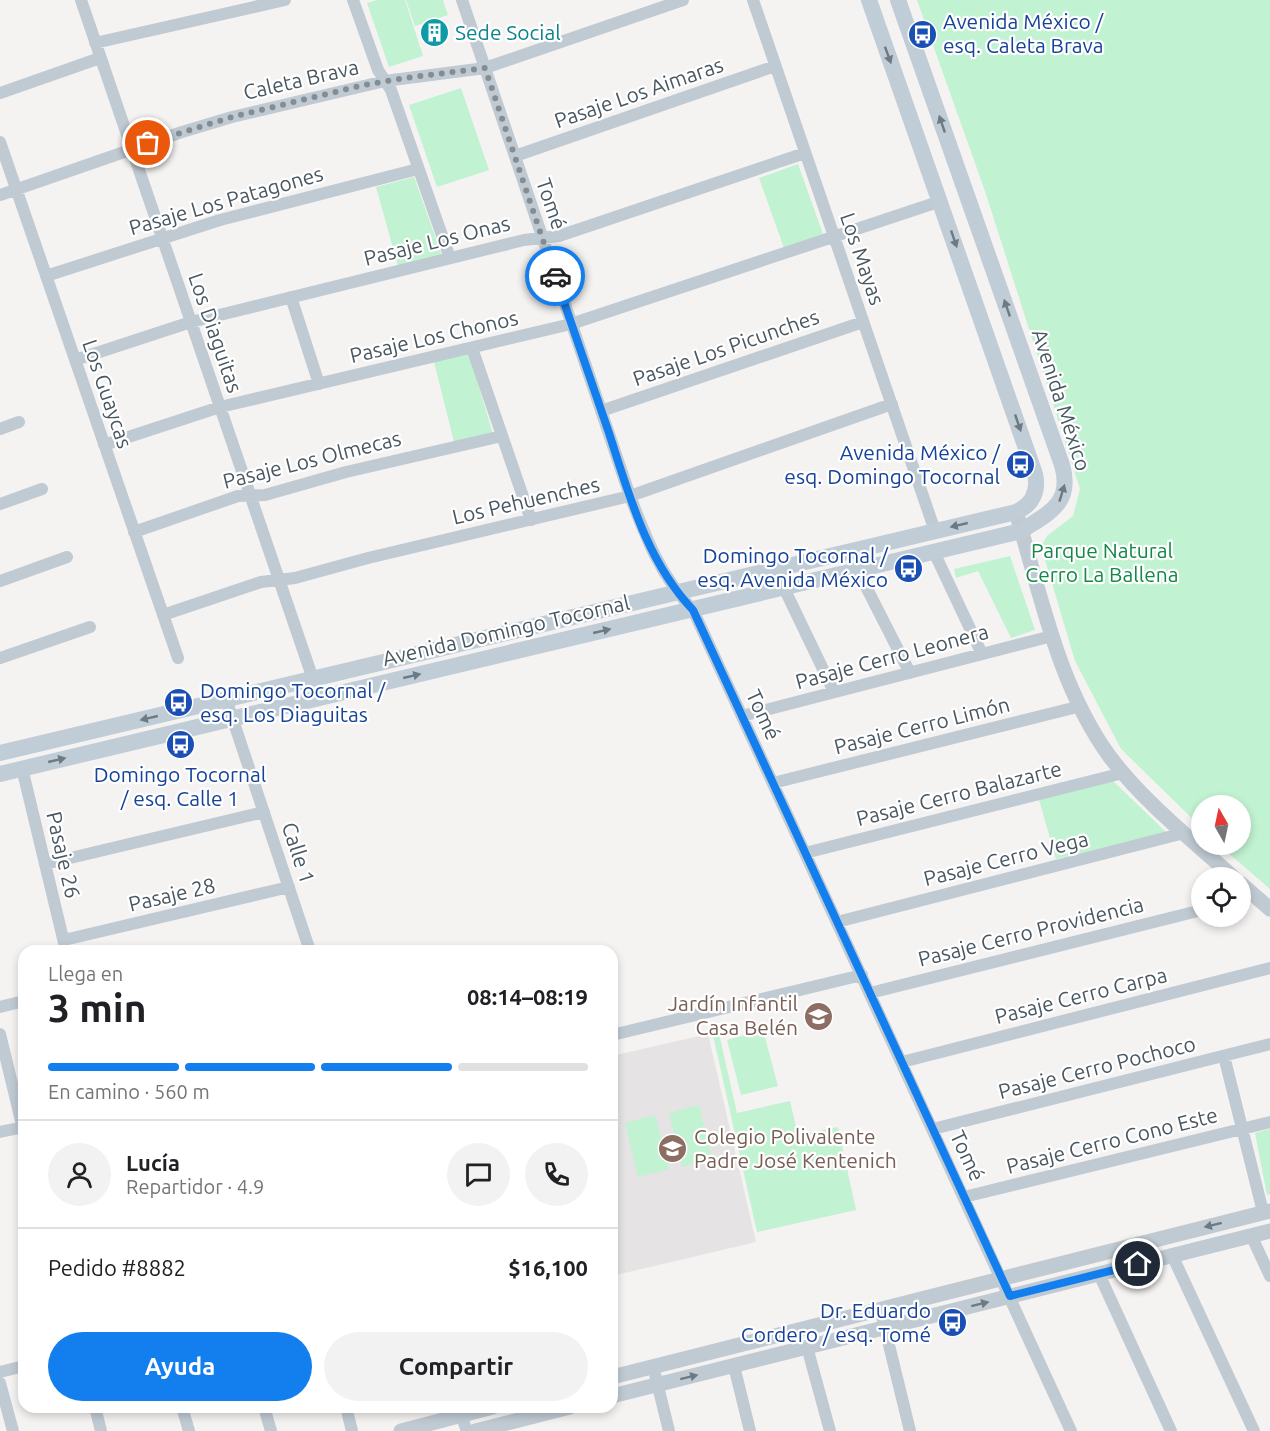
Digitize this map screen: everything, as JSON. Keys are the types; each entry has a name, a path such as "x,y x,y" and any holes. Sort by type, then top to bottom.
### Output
{"main road":[{"path":"868,0 941,201 1035,474 1037,487 1033,499 1016,512"},
{"name":"Avenida México","path":"898,0 1064,472 1065,485 1060,501 1052,510 1021,531"},
{"name":"Avenida Domingo Tocornal","path":"0,753 1016,512"},
{"name":"Avenida Domingo Tocornal","path":"0,774 1021,531"}],"street":[{"name":"Los Diaguitas","path":"81,0 313,679"},
{"path":"95,43 285,0"},
{"path":"353,0 378,70 391,90 450,258"},
{"name":"Tomé","path":"462,0 630,496 652,551 676,593 693,610 1071,1431"},
{"name":"Caleta Brava","path":"0,195 232,117 385,81 485,68 683,0"},
{"name":"Los Mayas","path":"753,0 935,531"},
{"path":"0,93 100,58"},
{"name":"Pasaje Los Aimaras","path":"515,156 775,66"},
{"name":"Los Guaycas","path":"0,142 178,658"},
{"name":"Pasaje Los Onas","path":"75,360 191,322 524,240 558,236 805,153"},
{"name":"Pasaje Los Patagones","path":"46,276 220,220 418,169"},
{"name":"Pasaje Los Chonos","path":"104,445 220,407 572,324 941,201"},
{"path":"291,297 319,384"},
{"name":"Pasaje Los Picunches","path":"601,411 863,322"},
{"path":"472,348 531,520"},
{"name":"Los Pehuenches","path":"163,615 261,582 295,578 368,558 630,496 892,404"},
{"path":"0,429 19,422"},
{"name":"Pasaje Los Olmecas","path":"134,532 238,496 265,495 346,471 502,436"},
{"path":"0,504 42,489"},
{"path":"1016,512 1052,636 1081,706 1100,741 1123,773 1222,867"},
{"path":"934,552 982,654"},
{"path":"0,581 67,557"},
{"path":"858,571 910,673"},
{"path":"784,588 834,692"},
{"path":"0,658 90,627"},
{"name":"Pasaje Cerro Leonera","path":"742,716 1052,636"},
{"name":"Calle 1","path":"226,699 308,945"},
{"name":"Pasaje Cerro Limón","path":"773,783 1081,706"},
{"name":"Pasaje 26","path":"22,768 65,945"},
{"name":"Pasaje Cerro Balazarte","path":"805,853 1123,773"},
{"path":"45,864 264,812"},
{"name":"Pasaje Cerro Vega","path":"837,922 1184,833"},
{"name":"Pasaje 28","path":"69,945 288,887"},
{"path":"1251,899 1270,909"},
{"name":"Pasaje Cerro Providencia","path":"870,993 1191,912"},
{"name":"Pasaje Cerro Carpa","path":"902,1062 1270,968"},
{"path":"618,1034 862,975"},
{"path":"0,1007 18,1002"},
{"path":"0,1037 18,1106"},
{"name":"Pasaje Cerro Pochoco","path":"933,1129 1270,1044"},
{"path":"618,1375 1267,1212 1242,1129 1224,1056"},
{"name":"Pasaje Cerro Cono Este","path":"964,1197 1270,1122"},
{"path":"0,1132 18,1130"},
{"path":"618,1395 1270,1231"},
{"path":"1251,1235 1270,1276"},
{"path":"1172,1255 1254,1431"},
{"path":"1099,1274 1171,1431"},
{"path":"880,1308 910,1431"},
{"path":"807,1347 830,1431"},
{"path":"653,1366 669,1431"},
{"path":"734,1366 750,1431"},
{"path":"0,1372 18,1368"},
{"path":"0,1383 13,1431"},
{"path":"96,1413 101,1431"},
{"path":"184,1413 189,1431"},
{"path":"266,1413 270,1431"},
{"path":"348,1413 352,1431"},
{"path":"401,1431 453,1413"},
{"path":"460,1413 467,1431"},
{"path":"475,1431 546,1413"}],"shaded area":[{"name":"Colegio Polivalente Padre José Kentenich","path":"708,1034 756,1242 618,1275 618,1055"}],"green space":[{"path":"377,0 405,0 423,56 389,67 367,3"},
{"path":"406,0 443,0 448,15 415,26"},
{"name":"Parque Natural Cerro La Ballena","path":"917,0 1270,0 1270,889 1251,873 1251,867 1244,867 1231,855 1251,855 1251,795 1191,795 1191,817 1121,749 1075,661 1041,546 1047,536 1073,516 1080,489 986,194"},
{"path":"461,88 489,170 437,187 409,105"},
{"path":"798,164 823,234 784,248 759,178"},
{"path":"414,177 442,256 398,266 376,187"},
{"path":"469,354 493,434 454,442 434,362"},
{"path":"1010,556 1035,630 1011,638 978,571 956,578 954,569"},
{"path":"1113,781 1167,833 1056,859 1038,796"},
{"path":"718,1029 737,1113 790,1101 798,1135 838,1127 856,1210 757,1232 712,1031"},
{"path":"763,1030 778,1086 741,1095 727,1040"},
{"path":"699,1105 712,1159 682,1167 669,1113"},
{"path":"655,1115 669,1169 638,1177 625,1123"},
{"path":"1270,1129 1270,1194 1267,1195 1255,1133"}],"way so far":[{"path":"148,143 232,117 364,85 485,68 555,276"}],"place":[{"name":"Sede Social","path":"434,33"},
{"name":"Avenida México / esq. Caleta Brava","path":"922,34"},
{"name":"Avenida México / esq. Domingo Tocornal","path":"1021,465"},
{"name":"Domingo Tocornal / esq. Avenida México","path":"909,568"},
{"name":"Domingo Tocornal / esq. Los Diaguitas","path":"179,703"},
{"name":"Domingo Tocornal / esq. Calle 1","path":"180,744"},
{"name":"Jardín Infantil Casa Belén","path":"819,1016"},
{"name":"Colegio Polivalente Padre José Kentenich","path":"673,1149"},
{"name":"Dr. Eduardo Cordero / esq. Tomé","path":"952,1323"}],"route":[{"path":"555,276 630,496 652,551 676,593 693,610 1010,1296 1138,1264"}]}
